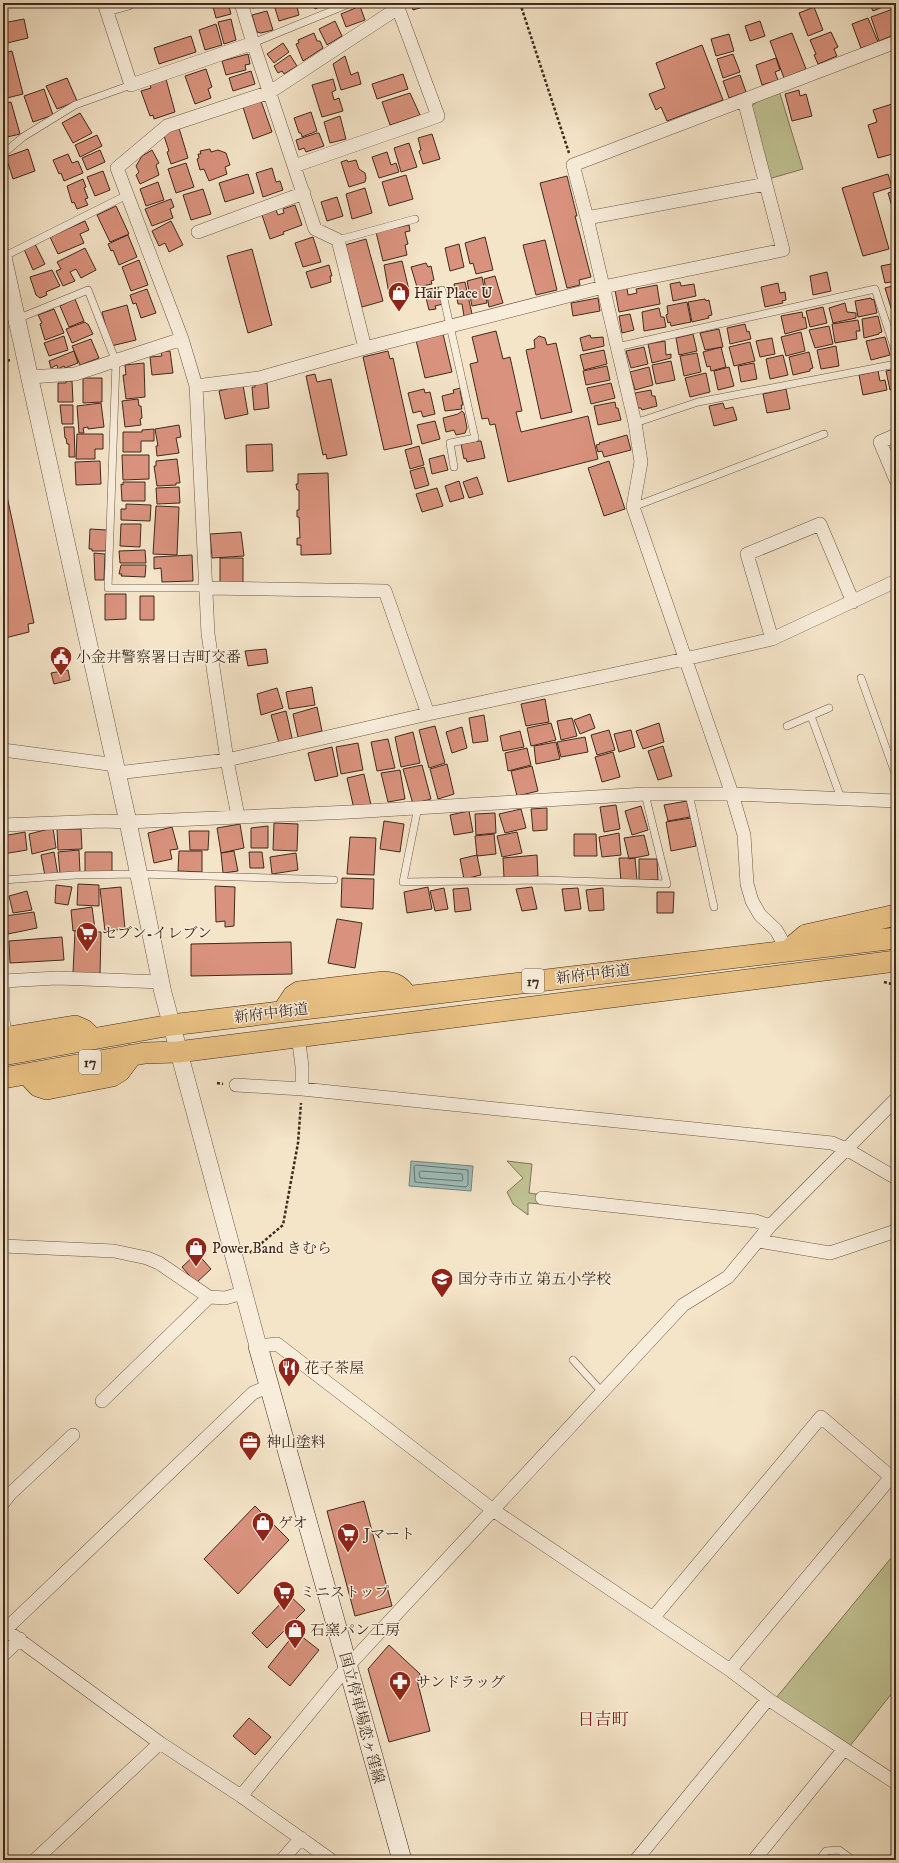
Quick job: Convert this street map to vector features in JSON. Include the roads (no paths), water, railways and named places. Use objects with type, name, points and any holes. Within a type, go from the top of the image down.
[{"type":"main road","points":[[788,951],[806,935],[896,914]]},
{"type":"main road","name":"新府中街道","points":[[4,1044],[93,1039],[171,1025],[896,938]]},
{"type":"main road","name":"新府中街道","points":[[3,1078],[145,1052],[178,1052],[550,1003],[896,961]]},
{"type":"main road","name":"新府中街道","points":[[171,1025],[181,1031],[193,1033],[422,1005],[550,1003]]},
{"type":"main road","name":"国立停車場恋ヶ窪線","points":[[258,1346],[402,1860]]},
{"type":"street","points":[[128,3],[106,6],[131,85],[253,43]]},
{"type":"street","points":[[241,3],[315,228],[338,240],[365,348]]},
{"type":"street","points":[[238,816],[227,760],[208,634],[196,386],[182,339],[117,168],[167,126],[270,92],[398,8],[438,116],[294,166]]},
{"type":"street","points":[[788,951],[776,930],[760,915],[752,901],[747,884],[744,835],[732,794],[633,507],[641,462],[635,423],[587,218],[573,165],[896,42]]},
{"type":"street","points":[[196,386],[259,378],[365,348],[603,287],[783,250],[744,100]]},
{"type":"street","points":[[587,218],[766,184]]},
{"type":"street","points":[[198,232],[304,193]]},
{"type":"street","points":[[3,257],[140,874],[171,1025],[258,1346],[277,1344],[493,1510],[730,1670],[768,1699],[896,1784]]},
{"type":"street","points":[[30,378],[75,374],[116,362],[182,339]]},
{"type":"street","points":[[896,435],[880,442],[896,480]]},
{"type":"street","points":[[772,639],[747,554],[820,524],[853,602]]},
{"type":"street","points":[[3,750],[117,769],[227,760],[428,714],[772,639],[896,581]]},
{"type":"street","points":[[205,588],[385,591],[428,714]]},
{"type":"street","points":[[3,825],[104,821],[128,822],[350,812],[645,794],[732,794],[896,801]]},
{"type":"street","points":[[4,1044],[3,981],[57,978],[161,982]]},
{"type":"street","points":[[298,1036],[302,1066],[302,1089]]},
{"type":"street","points":[[236,1085],[302,1089],[832,1144],[846,1149],[896,1178]]},
{"type":"street","points":[[241,1796],[348,1666],[683,1305],[728,1277],[770,1226],[896,1099]]},
{"type":"street","points":[[542,1198],[756,1221],[770,1226]]},
{"type":"street","points":[[758,1241],[830,1252],[896,1230]]},
{"type":"street","points":[[3,1246],[114,1251],[147,1258],[159,1263],[209,1297],[225,1298],[243,1293]]},
{"type":"street","points":[[102,1401],[209,1297]]},
{"type":"street","points":[[269,1386],[254,1393],[4,1629],[20,1639],[160,1743],[241,1796],[331,1860]]},
{"type":"street","points":[[653,1618],[821,1417],[891,1477],[730,1670]]},
{"type":"street","points":[[3,1503],[10,1494],[73,1435]]},
{"type":"street","points":[[3,1655],[20,1639]]},
{"type":"street","points":[[636,1860],[768,1699]]},
{"type":"street","points":[[35,1860],[160,1743]]},
{"type":"street","points":[[755,1860],[844,1749]]},
{"type":"street","points":[[282,1860],[301,1838]]},
{"type":"lane","points":[[253,43],[351,3]]},
{"type":"lane","points":[[3,154],[23,137],[76,105],[131,85]]},
{"type":"lane","points":[[3,257],[127,195]]},
{"type":"lane","points":[[338,240],[415,219]]},
{"type":"lane","points":[[617,347],[875,289],[896,353]]},
{"type":"lane","points":[[17,319],[88,290],[116,362],[108,588],[205,588]]},
{"type":"lane","points":[[442,290],[474,438],[450,444],[454,467]]},
{"type":"lane","points":[[635,423],[698,402],[896,364]]},
{"type":"lane","points":[[633,507],[824,434]]},
{"type":"lane","points":[[861,678],[896,776]]},
{"type":"lane","points":[[787,726],[829,708]]},
{"type":"lane","points":[[811,716],[841,798]]},
{"type":"lane","points":[[418,807],[403,882],[542,880],[667,884],[645,794]]},
{"type":"lane","points":[[689,794],[714,907]]},
{"type":"lane","points":[[3,880],[76,875],[140,874],[334,880]]},
{"type":"lane","points":[[572,1360],[602,1392]]},
{"type":"lane","points":[[819,1860],[826,1851],[839,1850],[853,1860]]},
{"type":"water","points":[[411,1161],[473,1166],[471,1191],[409,1186]]},
{"type":"place","name":"Hair Place U","points":[[399,312]]},
{"type":"place","name":"小金井警察署日吉町交番","points":[[61,676]]},
{"type":"place","name":"セブン-イレブン","points":[[87,952]]},
{"type":"place","name":"Power Band きむら","points":[[196,1268]]},
{"type":"place","name":"国分寺市立 第五小学校","points":[[442,1298]]},
{"type":"place","name":"花子茶屋","points":[[289,1388]]},
{"type":"place","name":"神山塗料","points":[[250,1462]]},
{"type":"place","name":"ゲオ","points":[[263,1542]]},
{"type":"place","name":"Jマート","points":[[348,1554]]},
{"type":"place","name":"ミニストップ","points":[[284,1612]]},
{"type":"place","name":"石窯パン工房","points":[[295,1650]]},
{"type":"place","name":"サンドラッグ","points":[[400,1702]]},
{"type":"district","name":"日吉町","points":[[603,1719]]}]
